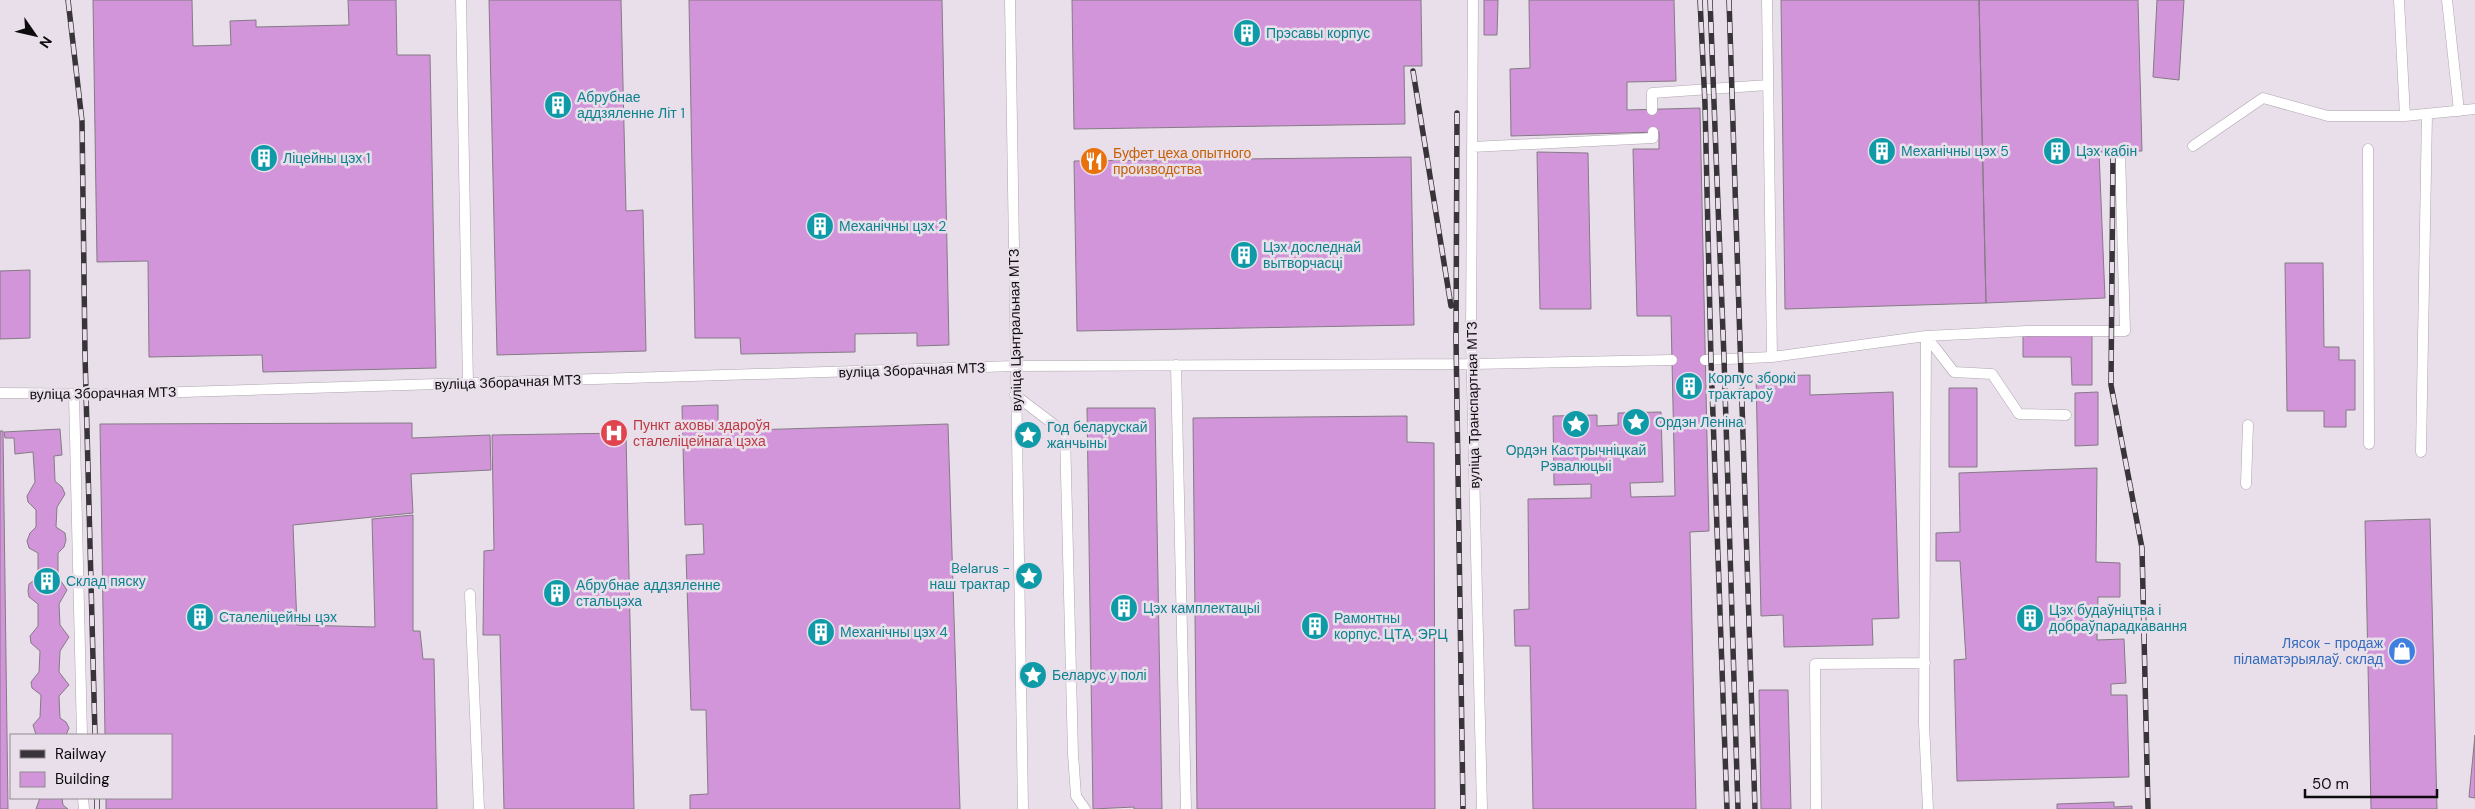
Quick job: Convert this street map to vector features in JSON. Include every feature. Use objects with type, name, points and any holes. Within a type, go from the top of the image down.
[{"type":"lane","points":[[461,0],[468,384]]},
{"type":"lane","name":"вуліца Цэнтральная МТЗ","points":[[1010,0],[1023,809]]},
{"type":"lane","name":"вуліца Транспартная МТЗ","points":[[1473,0],[1472,364],[1482,809]]},
{"type":"lane","points":[[1767,0],[1772,357]]},
{"type":"lane","points":[[2399,0],[2405,116]]},
{"type":"lane","points":[[2447,0],[2459,111]]},
{"type":"lane","points":[[1652,110],[1652,93],[1768,85]]},
{"type":"lane","points":[[2193,146],[2263,98],[2328,116],[2405,116],[2475,109]]},
{"type":"lane","points":[[2421,452],[2427,114]]},
{"type":"lane","points":[[1472,147],[1653,138],[1653,132]]},
{"type":"lane","points":[[2368,149],[2369,444]]},
{"type":"lane","points":[[1705,360],[1772,357],[1926,336],[2027,331],[2126,332],[2120,152]]},
{"type":"lane","points":[[1926,336],[1954,372],[1992,374],[2019,414],[2066,415]]},
{"type":"lane","points":[[1926,336],[1924,724],[1928,809]]},
{"type":"lane","name":"вуліца Зборачная МТЗ","points":[[0,393],[74,395],[1015,366],[1472,364],[1672,360]]},
{"type":"lane","points":[[1176,365],[1186,809]]},
{"type":"lane","points":[[74,395],[82,734]]},
{"type":"lane","points":[[1015,395],[1065,434],[1073,754],[1076,796],[1085,809]]},
{"type":"lane","points":[[2246,484],[2248,425]]},
{"type":"lane","points":[[470,594],[478,809]]},
{"type":"lane","points":[[1816,809],[1815,664],[1925,663]]},
{"type":"building","name":"Ліцейны цэх 1","points":[[93,0],[192,0],[193,46],[231,45],[230,21],[256,20],[256,27],[349,25],[348,0],[396,0],[397,55],[430,55],[436,368],[263,372],[262,355],[149,357],[148,261],[97,262]]},
{"type":"building","name":"Абрубнае аддзяленне Літ 1","points":[[489,0],[621,0],[626,211],[643,210],[646,351],[497,355]]},
{"type":"building","name":"Механічны цэх 2","points":[[689,0],[942,0],[949,345],[917,346],[917,333],[855,334],[855,352],[741,354],[740,338],[695,338]]},
{"type":"building","name":"Прэсавы корпус","points":[[1072,0],[1421,0],[1422,66],[1404,66],[1405,124],[1074,129]]},
{"type":"building","points":[[1484,0],[1498,0],[1497,35],[1484,35]]},
{"type":"building","name":"Корпус зборкі трактароў","points":[[1529,0],[1674,0],[1676,81],[1627,82],[1627,110],[1700,108],[1709,531],[1690,532],[1696,809],[1533,809],[1530,646],[1515,646],[1514,610],[1529,609],[1528,499],[1591,498],[1591,484],[1554,485],[1553,416],[1597,415],[1597,426],[1618,425],[1618,413],[1661,412],[1663,482],[1630,483],[1631,497],[1675,496],[1671,316],[1637,316],[1633,149],[1659,149],[1659,132],[1511,136],[1510,69],[1530,68]]},
{"type":"building","name":"Механічны цэх 5","points":[[1781,0],[1979,0],[1986,303],[1785,309]]},
{"type":"building","name":"Цэх кабін","points":[[1979,0],[2138,0],[2142,151],[2099,152],[2105,298],[1986,303]]},
{"type":"building","points":[[2157,0],[2184,0],[2179,80],[2153,77]]},
{"type":"building","points":[[1537,152],[1588,153],[1591,309],[1540,309]]},
{"type":"building","name":"Цэх доследнай вытворчасці","points":[[1411,157],[1414,325],[1077,331],[1074,161]]},
{"type":"building","points":[[2285,263],[2323,263],[2324,347],[2339,347],[2339,360],[2355,360],[2355,410],[2346,410],[2346,427],[2324,427],[2324,411],[2287,411]]},
{"type":"building","points":[[30,270],[30,338],[0,339],[0,271]]},
{"type":"building","points":[[2092,335],[2092,385],[2072,385],[2071,357],[2023,357],[2023,336]]},
{"type":"building","points":[[1810,375],[1810,395],[1893,392],[1899,618],[1872,619],[1873,645],[1784,647],[1783,615],[1761,616],[1756,376]]},
{"type":"building","points":[[1949,388],[1977,388],[1977,467],[1949,467]]},
{"type":"building","points":[[2098,392],[2098,445],[2075,446],[2075,393]]},
{"type":"building","name":"Механічны цэх 4","points":[[718,405],[718,431],[948,424],[960,809],[690,809],[690,795],[708,794],[706,710],[691,710],[686,555],[704,554],[703,524],[685,525],[682,406]]},
{"type":"building","name":"Цэх камплектацыі","points":[[1087,408],[1155,408],[1162,809],[1134,809],[1134,807],[1093,809]]},
{"type":"building","name":"Рамонтны корпус. ЦТА, ЭРЦ","points":[[1407,416],[1407,442],[1434,443],[1435,809],[1197,809],[1193,418]]},
{"type":"building","name":"Сталеліцейны цэх","points":[[412,423],[412,438],[490,435],[491,470],[411,474],[413,513],[293,525],[297,625],[375,627],[372,519],[413,515],[413,631],[420,631],[423,659],[434,659],[437,809],[106,809],[106,799],[172,799],[172,734],[105,734],[100,424]]},
{"type":"building","name":"Склад пяску","points":[[60,429],[62,455],[54,456],[55,481],[62,487],[65,494],[57,507],[56,527],[65,533],[66,540],[64,547],[58,553],[58,577],[67,590],[59,604],[60,625],[69,637],[60,651],[59,672],[69,685],[59,696],[60,718],[66,722],[69,728],[66,734],[36,734],[33,725],[40,717],[41,695],[32,688],[31,682],[39,672],[40,651],[31,643],[30,636],[38,626],[38,604],[29,597],[28,591],[29,584],[38,577],[38,553],[29,548],[27,541],[30,533],[36,527],[36,510],[28,502],[27,496],[35,482],[33,452],[15,454],[14,438],[5,438],[4,432]]},
{"type":"building","points":[[0,431],[3,431],[8,809],[0,809]]},
{"type":"building","name":"Абрубнае аддзяленне стальцэха","points":[[626,433],[634,809],[504,809],[500,635],[483,635],[484,551],[494,550],[492,435]]},
{"type":"building","name":"Цэх будаўніцтва і добраўпарадкавання","points":[[2097,468],[2096,562],[2120,563],[2120,597],[2098,597],[2097,640],[2124,639],[2126,683],[2111,684],[2111,695],[2127,695],[2129,777],[1957,781],[1954,660],[1966,659],[1960,561],[1936,561],[1936,533],[1960,532],[1959,473]]},
{"type":"building","points":[[2430,519],[2437,809],[2371,809],[2365,521]]},
{"type":"building","points":[[1759,690],[1788,690],[1791,809],[1761,809]]},
{"type":"building","points":[[2475,735],[2475,798],[2469,797]]},
{"type":"building","points":[[40,799],[62,799],[63,805],[68,809],[36,809]]},
{"type":"building","points":[[2114,802],[2114,807],[2132,806],[2132,809],[2057,809],[2057,804]]},
{"type":"railway","points":[[68,0],[82,121],[85,354],[95,734]]},
{"type":"railway","points":[[1700,0],[1705,104],[1711,360],[1727,809]]},
{"type":"railway","points":[[1710,0],[1724,358],[1738,809]]},
{"type":"railway","points":[[1729,0],[1755,809]]},
{"type":"railway","points":[[1413,71],[1451,306]]},
{"type":"railway","points":[[1457,113],[1456,338],[1463,809]]},
{"type":"railway","points":[[2113,152],[2111,385],[2142,548],[2148,809]]},
{"type":"railway","points":[[97,799],[97,809]]},
{"type":"place","name":"Прэсавы корпус","points":[[1247,33]]},
{"type":"place","name":"Абрубнае аддзяленне Літ 1","points":[[558,105]]},
{"type":"place","name":"Механічны цэх 5","points":[[1882,151]]},
{"type":"place","name":"Цэх кабін","points":[[2057,151]]},
{"type":"place","name":"Ліцейны цэх 1","points":[[264,158]]},
{"type":"place","name":"Буфет цеха опытного производства","points":[[1094,161]]},
{"type":"place","name":"Механічны цэх 2","points":[[820,226]]},
{"type":"place","name":"Цэх доследнай вытворчасці","points":[[1244,255]]},
{"type":"place","name":"Корпус зборкі трактароў","points":[[1689,386]]},
{"type":"place","name":"Ордэн Леніна","points":[[1636,422]]},
{"type":"place","name":"Ордэн Кастрычніцкай Рэвалюцыі","points":[[1576,424]]},
{"type":"place","name":"Пункт аховы здароўя сталеліцейнага цэха","points":[[614,433]]},
{"type":"place","name":"Год беларускай жанчыны","points":[[1028,435]]},
{"type":"place","name":"Belarus - наш трактар","points":[[1029,576]]},
{"type":"place","name":"Склад пяску","points":[[47,581]]},
{"type":"place","name":"Абрубнае аддзяленне стальцэха","points":[[557,593]]},
{"type":"place","name":"Цэх камплектацыі","points":[[1124,608]]},
{"type":"place","name":"Сталеліцейны цэх","points":[[200,617]]},
{"type":"place","name":"Цэх будаўніцтва і добраўпарадкавання","points":[[2030,618]]},
{"type":"place","name":"Рамонтны корпус. ЦТА, ЭРЦ","points":[[1315,626]]},
{"type":"place","name":"Механічны цэх 4","points":[[821,632]]},
{"type":"place","name":"Лясок - продаж піламатэрыялаў. склад","points":[[2402,651]]},
{"type":"place","name":"Беларус у полі","points":[[1033,675]]}]
